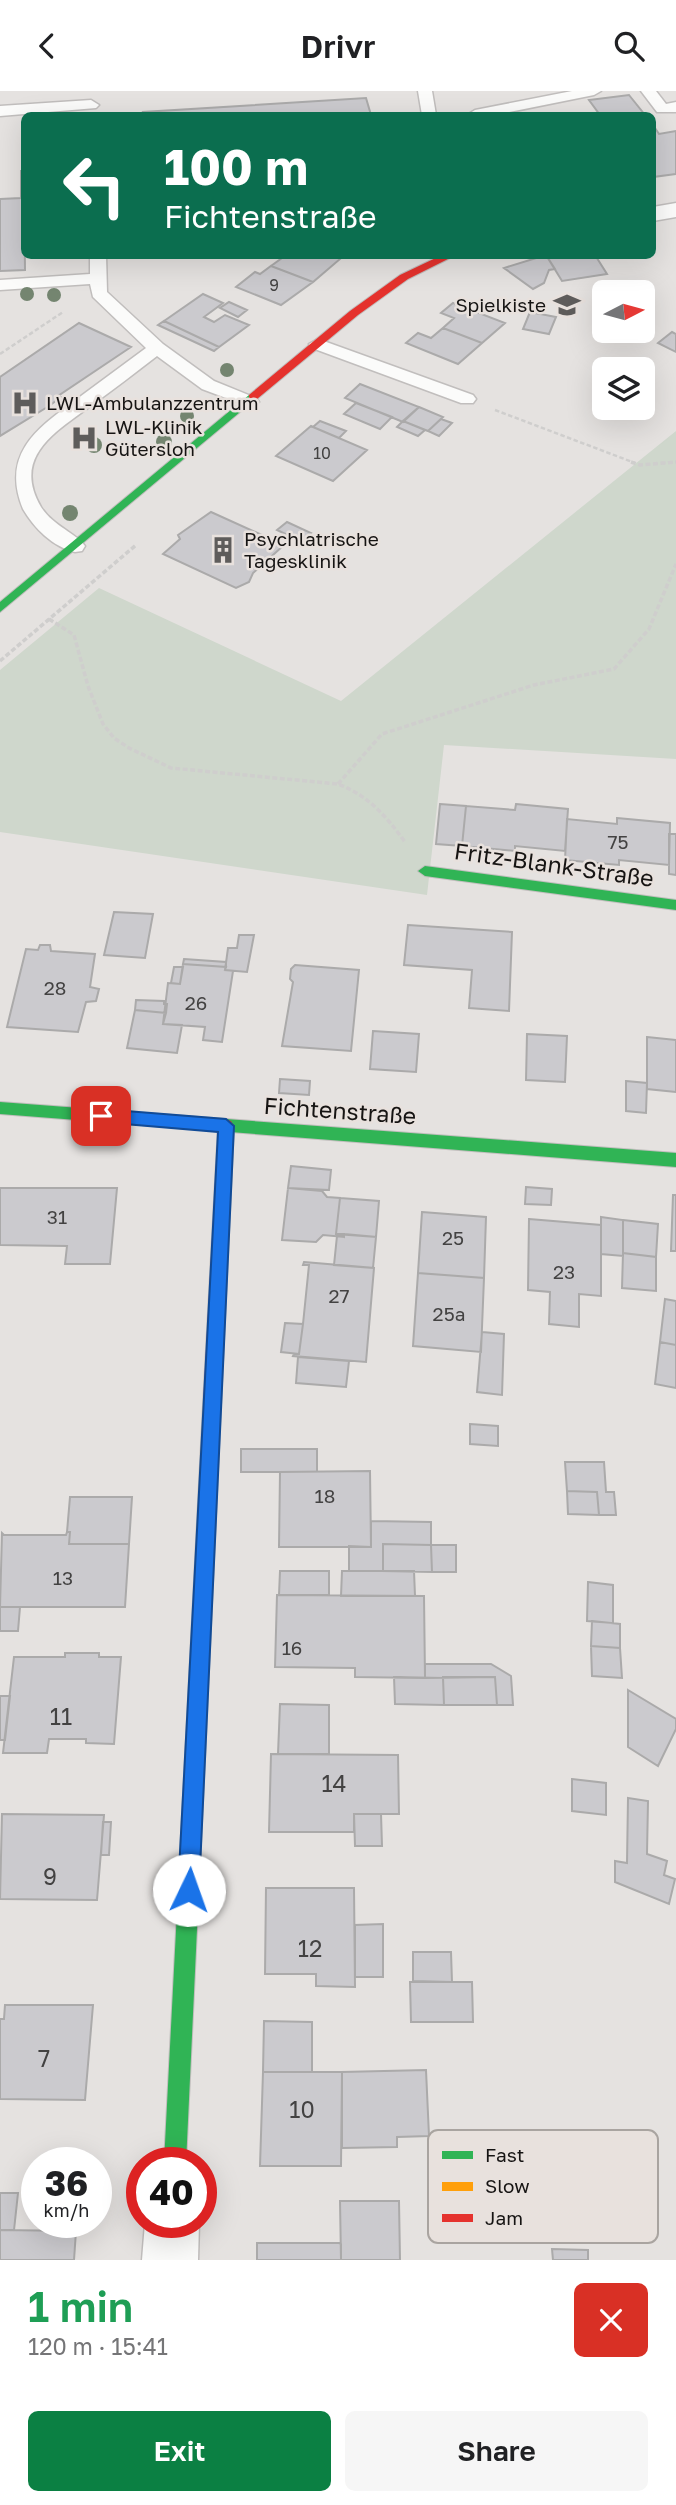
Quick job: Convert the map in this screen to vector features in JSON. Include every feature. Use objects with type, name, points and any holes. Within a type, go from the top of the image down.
[{"type":"street","points":[[656,213],[676,210]]},
{"type":"street","points":[[0,608],[354,313],[404,277],[442,259]]},
{"type":"street","name":"Fritz-Blank-Straße","points":[[425,871],[676,905]]},
{"type":"street","name":"Fichtenstraße","points":[[0,1108],[676,1160]]},
{"type":"street","points":[[176,2147],[226,1126]]},
{"type":"street","points":[[170,2260],[171,2238]]},
{"type":"lane","points":[[425,91],[428,112]]},
{"type":"lane","points":[[496,112],[574,101],[594,91]]},
{"type":"lane","points":[[648,91],[662,109],[676,107]]},
{"type":"lane","points":[[0,111],[91,104]]},
{"type":"lane","points":[[98,259],[99,285],[158,348],[208,385],[250,402]]},
{"type":"lane","points":[[0,285],[99,285]]},
{"type":"lane","points":[[318,344],[467,399]]},
{"type":"lane","points":[[75,547],[44,527],[24,495],[23,478],[28,456],[40,435],[158,348]]},
{"type":"path","points":[[0,354],[83,299],[99,285]]},
{"type":"path","points":[[467,399],[640,465],[676,462]]},
{"type":"path","points":[[338,784],[382,734],[534,685],[614,669],[649,629],[676,564]]},
{"type":"path","points":[[49,619],[74,635],[93,698],[110,734],[158,764],[171,768],[338,784],[358,791],[380,808],[425,871]]},
{"type":"shaded area","points":[[676,431],[676,759],[444,745],[427,895],[0,832],[0,670],[99,588],[341,701]]},
{"type":"building","points":[[629,95],[643,112],[598,112],[589,100]]},
{"type":"building","points":[[366,98],[370,112],[143,112]]},
{"type":"building","points":[[656,130],[659,134],[676,131],[676,174],[656,177]]},
{"type":"building","points":[[21,198],[21,259],[25,259],[25,270],[0,271],[0,199]]},
{"type":"building","points":[[281,259],[340,259],[313,282],[271,266]]},
{"type":"building","points":[[533,259],[549,259],[555,269],[549,270],[544,283],[533,289],[504,268]]},
{"type":"building","points":[[548,259],[598,259],[607,274],[562,281]]},
{"type":"building","points":[[271,266],[313,282],[281,305],[236,287],[255,272],[260,274]]},
{"type":"building","points":[[203,294],[223,303],[204,317],[214,322],[225,315],[249,325],[219,347],[164,321]]},
{"type":"building","points":[[229,302],[247,310],[238,317],[220,308]]},
{"type":"building","points":[[453,303],[505,323],[482,343],[443,328],[454,318],[441,313]]},
{"type":"building","points":[[530,312],[556,317],[549,334],[523,329]]},
{"type":"building","points":[[164,321],[219,347],[214,351],[158,325]]},
{"type":"building","points":[[79,323],[131,347],[58,396],[61,397],[49,406],[0,436],[0,377]]},
{"type":"building","points":[[443,328],[482,343],[458,364],[406,343],[418,333],[431,338]]},
{"type":"building","points":[[672,332],[676,334],[676,352],[658,343]]},
{"type":"building","points":[[360,384],[419,407],[403,422],[345,398]]},
{"type":"building","points":[[356,403],[392,417],[380,429],[344,414]]},
{"type":"building","points":[[419,407],[443,417],[428,431],[403,421]]},
{"type":"building","points":[[441,419],[452,423],[439,436],[428,431]]},
{"type":"building","points":[[320,421],[346,431],[339,438],[313,427]]},
{"type":"building","points":[[403,421],[425,430],[418,436],[397,427]]},
{"type":"building","points":[[311,426],[367,450],[333,481],[276,456]]},
{"type":"building","name":"Psychlatrische Tagesklinik","points":[[211,512],[284,545],[253,573],[249,582],[236,588],[163,554],[180,539],[178,535]]},
{"type":"building","points":[[287,522],[311,533],[302,542],[277,530]]},
{"type":"building","points":[[440,804],[466,806],[462,846],[436,844]]},
{"type":"building","points":[[516,804],[568,809],[565,851],[515,846],[515,851],[462,846],[466,806],[515,810]]},
{"type":"building","points":[[617,818],[670,823],[669,865],[619,860],[619,865],[565,860],[567,819],[617,824]]},
{"type":"building","points":[[669,834],[676,834],[676,875],[669,874]]},
{"type":"building","points":[[114,912],[153,914],[145,958],[104,955]]},
{"type":"building","points":[[408,925],[512,932],[509,1011],[469,1008],[472,970],[404,965]]},
{"type":"building","points":[[239,935],[254,935],[247,972],[225,970],[228,948],[237,948]]},
{"type":"building","points":[[40,945],[50,945],[51,951],[95,954],[90,987],[99,989],[96,1001],[86,1002],[78,1032],[7,1027],[26,949],[38,950]]},
{"type":"building","points":[[184,959],[226,962],[226,967],[183,964]]},
{"type":"building","points":[[183,964],[226,967],[225,970],[233,971],[222,1042],[203,1040],[205,1027],[163,1024],[168,983],[180,984]]},
{"type":"building","points":[[295,965],[359,970],[351,1051],[282,1046],[293,982],[290,979],[291,969]]},
{"type":"building","points":[[174,967],[183,967],[180,984],[171,983]]},
{"type":"building","points":[[136,1000],[164,1001],[164,1004],[167,1004],[166,1013],[135,1010]]},
{"type":"building","points":[[135,1010],[166,1013],[163,1024],[182,1025],[177,1053],[127,1048]]},
{"type":"building","points":[[373,1031],[419,1034],[416,1072],[370,1069]]},
{"type":"building","points":[[527,1034],[567,1036],[565,1082],[526,1080]]},
{"type":"building","points":[[647,1037],[676,1040],[676,1092],[647,1089]]},
{"type":"building","points":[[280,1079],[310,1081],[309,1095],[279,1093]]},
{"type":"building","points":[[626,1081],[647,1083],[646,1113],[626,1111]]},
{"type":"building","points":[[291,1166],[331,1170],[329,1190],[288,1188]]},
{"type":"building","points":[[526,1187],[552,1189],[551,1205],[525,1204]]},
{"type":"building","points":[[0,1188],[117,1188],[110,1264],[65,1264],[67,1246],[0,1245]]},
{"type":"building","points":[[288,1188],[322,1191],[327,1197],[340,1198],[336,1234],[344,1234],[344,1237],[323,1235],[316,1242],[282,1240]]},
{"type":"building","points":[[673,1195],[676,1195],[676,1251],[671,1251]]},
{"type":"building","points":[[340,1198],[379,1201],[376,1237],[336,1234]]},
{"type":"building","points":[[422,1212],[486,1217],[484,1278],[418,1273]]},
{"type":"building","points":[[601,1217],[623,1220],[623,1256],[601,1254]]},
{"type":"building","points":[[529,1219],[601,1225],[601,1296],[579,1294],[579,1327],[549,1324],[550,1292],[528,1290]]},
{"type":"building","points":[[623,1220],[658,1224],[656,1257],[623,1253]]},
{"type":"building","points":[[344,1234],[376,1237],[373,1268],[334,1265],[337,1236],[344,1237]]},
{"type":"building","points":[[623,1253],[656,1257],[656,1291],[622,1288]]},
{"type":"building","points":[[304,1262],[374,1268],[366,1362],[293,1356],[299,1354],[303,1324],[309,1265],[303,1265]]},
{"type":"building","points":[[418,1273],[484,1278],[481,1352],[413,1346]]},
{"type":"building","points":[[665,1299],[676,1301],[676,1345],[660,1342]]},
{"type":"building","points":[[285,1323],[303,1324],[299,1354],[281,1352]]},
{"type":"building","points":[[482,1332],[504,1334],[502,1395],[477,1392]]},
{"type":"building","points":[[660,1342],[676,1345],[676,1388],[655,1384]]},
{"type":"building","points":[[298,1357],[349,1361],[346,1387],[296,1383]]},
{"type":"building","points":[[470,1424],[498,1426],[498,1446],[470,1444]]},
{"type":"building","points":[[241,1449],[317,1449],[317,1472],[241,1472]]},
{"type":"building","points":[[565,1462],[604,1462],[606,1492],[614,1492],[616,1515],[599,1515],[597,1492],[567,1491]]},
{"type":"building","points":[[370,1471],[371,1547],[279,1547],[280,1472]]},
{"type":"building","points":[[567,1491],[597,1492],[599,1515],[568,1514]]},
{"type":"building","points":[[70,1497],[132,1497],[129,1544],[69,1544],[70,1532],[67,1532]]},
{"type":"building","points":[[371,1521],[431,1522],[431,1545],[383,1544],[383,1571],[349,1571],[349,1546],[371,1547]]},
{"type":"building","points":[[70,1532],[69,1544],[129,1544],[125,1607],[0,1607],[2,1533],[66,1535]]},
{"type":"building","points":[[383,1544],[431,1545],[432,1572],[383,1571]]},
{"type":"building","points":[[431,1545],[456,1545],[456,1572],[432,1572]]},
{"type":"building","points":[[280,1571],[329,1571],[329,1595],[279,1595]]},
{"type":"building","points":[[342,1571],[414,1571],[415,1596],[341,1596]]},
{"type":"building","points":[[588,1582],[613,1585],[613,1623],[587,1621]]},
{"type":"building","points":[[277,1595],[424,1596],[425,1678],[355,1677],[355,1668],[275,1667]]},
{"type":"building","points":[[0,1607],[20,1607],[18,1631],[0,1631]]},
{"type":"building","points":[[592,1621],[620,1624],[620,1648],[591,1646]]},
{"type":"building","points":[[591,1646],[620,1648],[622,1678],[592,1676]]},
{"type":"building","points":[[65,1653],[99,1653],[99,1657],[121,1657],[114,1744],[86,1743],[86,1739],[49,1739],[47,1753],[3,1753],[14,1657],[65,1657]]},
{"type":"building","points":[[425,1664],[491,1664],[511,1676],[513,1705],[497,1705],[495,1677],[425,1678]]},
{"type":"building","points":[[394,1677],[443,1678],[444,1705],[395,1704]]},
{"type":"building","points":[[443,1677],[495,1677],[497,1705],[444,1705]]},
{"type":"building","points":[[628,1690],[676,1719],[676,1729],[658,1766],[628,1747]]},
{"type":"building","points":[[0,1696],[10,1696],[5,1740],[0,1740]]},
{"type":"building","points":[[280,1704],[329,1705],[329,1754],[278,1754]]},
{"type":"building","points":[[271,1754],[398,1755],[399,1814],[354,1814],[354,1832],[269,1832]]},
{"type":"building","points":[[572,1779],[606,1783],[606,1815],[572,1811]]},
{"type":"building","points":[[628,1798],[648,1801],[647,1854],[667,1861],[664,1875],[675,1879],[669,1904],[615,1882],[615,1861],[627,1863]]},
{"type":"building","points":[[2,1814],[104,1815],[97,1900],[0,1899]]},
{"type":"building","points":[[354,1814],[381,1814],[382,1846],[355,1846]]},
{"type":"building","points":[[103,1822],[111,1822],[109,1855],[101,1855]]},
{"type":"building","points":[[266,1888],[354,1888],[355,1987],[316,1986],[316,1974],[265,1974]]},
{"type":"building","points":[[383,1924],[383,1977],[355,1977],[355,1925]]},
{"type":"building","points":[[413,1952],[451,1952],[452,1982],[413,1981]]},
{"type":"building","points":[[410,1982],[472,1982],[473,2022],[411,2022]]},
{"type":"building","points":[[5,2005],[93,2005],[85,2100],[0,2099],[0,2019],[4,2019]]},
{"type":"building","points":[[264,2021],[312,2022],[312,2072],[263,2072]]},
{"type":"building","points":[[426,2070],[428,2136],[397,2137],[397,2147],[342,2148],[342,2072]]},
{"type":"building","points":[[263,2072],[342,2072],[341,2166],[260,2166]]},
{"type":"building","points":[[0,2193],[18,2193],[14,2230],[0,2230]]},
{"type":"building","points":[[340,2201],[399,2201],[400,2260],[341,2260]]},
{"type":"building","points":[[0,2230],[21,2230],[21,2238],[76,2238],[74,2260],[0,2260]]},
{"type":"building","points":[[257,2243],[339,2243],[341,2260],[257,2260]]},
{"type":"building","points":[[552,2249],[588,2250],[588,2260],[553,2260]]},
{"type":"traffic: fast","points":[[0,608],[253,397]]},
{"type":"traffic: fast","points":[[425,871],[676,905]]},
{"type":"traffic: fast","points":[[0,1108],[676,1160]]},
{"type":"traffic: fast","points":[[176,2147],[196,1737]]},
{"type":"traffic: slow","points":[[196,1737],[212,1405]]},
{"type":"traffic: jam","points":[[253,397],[354,313],[404,277],[442,259]]},
{"type":"traffic: jam","points":[[212,1405],[226,1126]]},
{"type":"place","name":"Spielkiste","points":[[567,305]]},
{"type":"place","name":"LWL-Ambulanzzentrum","points":[[25,403]]},
{"type":"place","name":"LWL-Klinik Gütersloh","points":[[84,438]]},
{"type":"place","name":"Psychlatrische Tagesklinik","points":[[223,550]]},
{"type":"route","points":[[101,1116],[226,1126],[189,1890]]}]
